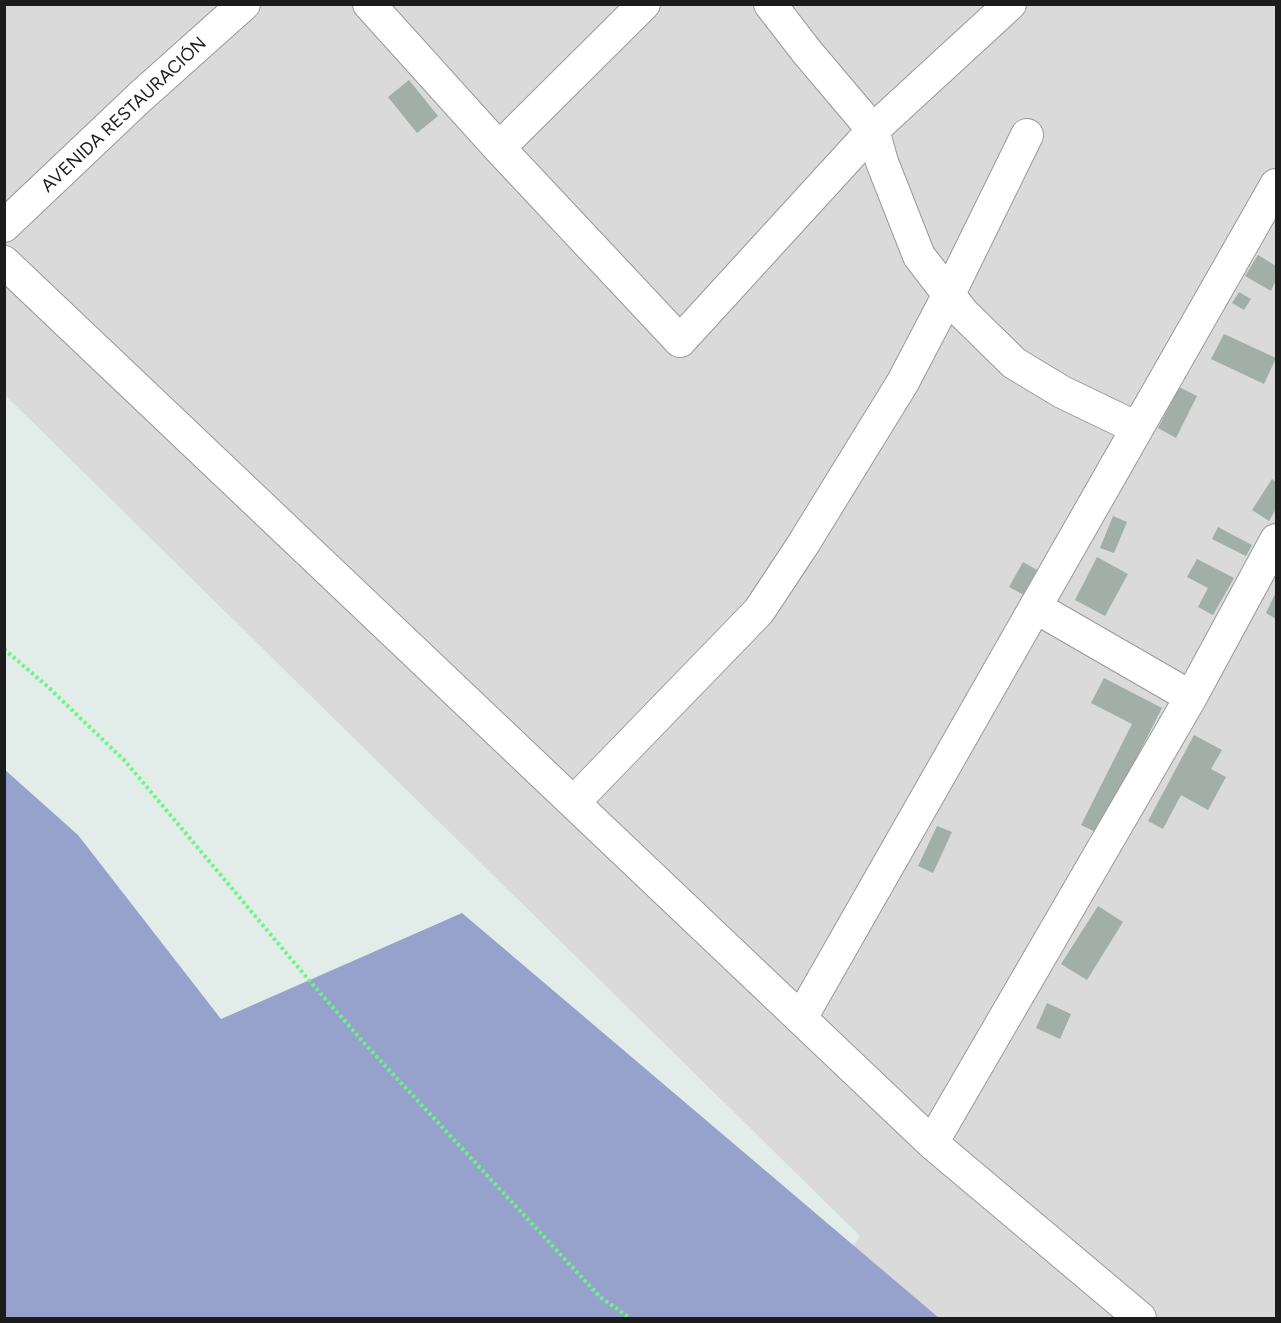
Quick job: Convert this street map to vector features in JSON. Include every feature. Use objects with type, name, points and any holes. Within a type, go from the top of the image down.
[{"type":"street","name":"AVENIDA RESTAURACIÓN","points":[[4,226],[140,97],[244,4]]},
{"type":"street","points":[[369,4],[499,148],[680,341],[873,130],[1010,4]]},
{"type":"street","points":[[499,148],[644,4]]},
{"type":"street","points":[[770,4],[873,130],[882,162],[919,256],[963,313],[1014,363],[1062,392],[1137,428]]},
{"type":"street","points":[[574,802],[759,611],[802,546],[903,382],[1027,135]]},
{"type":"street","points":[[801,1018],[1137,428],[1267,222],[1276,185]]},
{"type":"street","points":[[4,262],[932,1143],[1140,1318]]},
{"type":"street","points":[[932,1143],[1191,697],[1276,540]]},
{"type":"street","points":[[1035,607],[1191,697]]},
{"type":"path","points":[[4,649],[48,687],[125,761],[365,1044],[600,1297],[630,1318]]},
{"type":"shaded area","points":[[4,5],[1276,5],[1276,1318],[805,1318],[860,1236],[5,395]]},
{"type":"shaded area","points":[[4,769],[78,835],[221,1019],[462,913],[939,1318],[5,1318]]},
{"type":"building","points":[[409,80],[438,116],[417,133],[388,97]]},
{"type":"building","points":[[1258,255],[1276,266],[1276,280],[1271,291],[1245,276]]},
{"type":"building","points":[[1239,292],[1251,299],[1244,310],[1232,303]]},
{"type":"building","points":[[1224,334],[1276,358],[1264,384],[1211,359]]},
{"type":"building","points":[[1179,387],[1197,396],[1176,438],[1158,428]]},
{"type":"building","points":[[1272,479],[1276,482],[1276,509],[1269,521],[1252,510]]},
{"type":"building","points":[[1113,516],[1127,522],[1114,553],[1100,548]]},
{"type":"building","points":[[1218,527],[1252,545],[1246,556],[1212,539]]},
{"type":"building","points":[[1097,557],[1128,574],[1105,616],[1075,600]]},
{"type":"building","points":[[1197,559],[1234,578],[1213,615],[1198,607],[1208,588],[1187,577]]},
{"type":"building","points":[[1023,562],[1037,570],[1024,595],[1009,587]]},
{"type":"building","points":[[1276,592],[1276,619],[1266,613]]},
{"type":"building","points":[[1104,678],[1162,708],[1098,833],[1081,825],[1132,724],[1091,703]]},
{"type":"building","points":[[1194,735],[1222,750],[1211,769],[1226,777],[1208,810],[1181,795],[1163,829],[1148,821]]},
{"type":"building","points":[[937,826],[952,832],[933,873],[918,866]]},
{"type":"building","points":[[1098,906],[1123,922],[1087,980],[1061,964]]},
{"type":"building","points":[[1047,1003],[1071,1014],[1060,1039],[1036,1028]]}]
